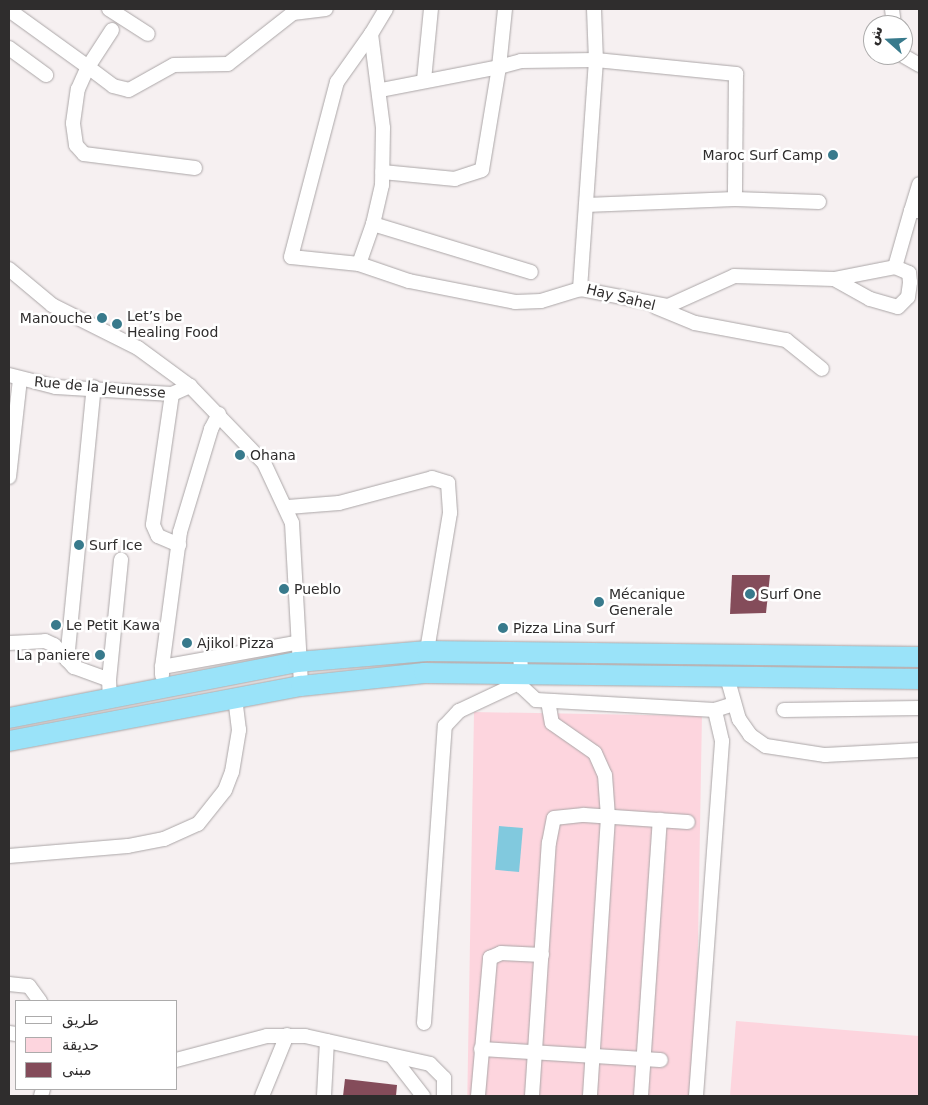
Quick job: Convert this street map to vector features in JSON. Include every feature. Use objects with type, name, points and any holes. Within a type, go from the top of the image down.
[{"type":"highway","points":[[9,718],[110,689],[161,689],[297,653],[427,651],[919,657]]},
{"type":"highway","points":[[9,741],[301,686],[424,673],[521,678],[726,677],[919,679]]},
{"type":"street","points":[[109,9],[148,34]]},
{"type":"street","points":[[9,10],[113,86],[129,90],[174,65],[228,64],[293,13],[326,9]]},
{"type":"street","points":[[386,9],[337,82],[291,257],[358,264],[409,281],[515,302],[541,301],[580,289]]},
{"type":"street","points":[[424,80],[431,9]]},
{"type":"street","points":[[382,172],[455,179],[482,170],[499,67],[505,9]]},
{"type":"street","name":"Hay Sahel","points":[[594,9],[596,60],[580,289],[654,307],[675,304],[734,276],[834,279],[895,267]]},
{"type":"street","points":[[112,30],[88,68],[78,89],[73,123],[78,149],[92,158],[115,156],[195,168]]},
{"type":"street","points":[[358,264],[373,224],[382,172],[381,90],[371,34]]},
{"type":"street","points":[[9,48],[46,75]]},
{"type":"street","points":[[381,90],[521,61],[596,60],[736,74],[735,199]]},
{"type":"street","points":[[834,279],[870,299],[898,307],[908,297],[909,273],[895,267],[915,211],[919,184]]},
{"type":"street","points":[[586,206],[735,199],[820,202]]},
{"type":"street","points":[[373,224],[531,272]]},
{"type":"street","points":[[9,269],[52,305],[138,348],[190,386],[219,414],[264,463],[288,507],[295,554],[297,653],[301,686]]},
{"type":"street","points":[[654,307],[696,323],[786,340],[822,369]]},
{"type":"street","points":[[9,477],[14,377]]},
{"type":"street","name":"Rue de la Jeunesse","points":[[14,377],[56,386],[94,386],[172,394],[190,386]]},
{"type":"street","points":[[68,660],[94,386]]},
{"type":"street","points":[[172,394],[153,525],[158,536],[179,545]]},
{"type":"street","points":[[161,689],[162,667],[179,545],[190,496],[219,414]]},
{"type":"street","points":[[288,507],[339,503],[432,478],[448,483],[450,513],[427,651]]},
{"type":"street","points":[[9,643],[45,641],[84,673],[110,689],[121,560]]},
{"type":"street","points":[[520,652],[521,678],[529,697],[548,701],[715,710],[733,704]]},
{"type":"street","points":[[162,667],[297,653]]},
{"type":"street","points":[[726,677],[733,704],[750,735],[783,751],[825,755],[919,750]]},
{"type":"street","points":[[424,1023],[445,726],[458,711],[521,678]]},
{"type":"street","points":[[9,856],[128,846],[164,839],[198,824],[224,790],[232,772],[239,730],[234,698]]},
{"type":"street","points":[[548,701],[549,718],[559,732],[585,746],[601,762],[608,817],[590,1096]]},
{"type":"street","points":[[784,710],[919,708]]},
{"type":"street","points":[[696,1096],[722,741],[715,710]]},
{"type":"street","points":[[532,1096],[552,823],[562,815],[688,822]]},
{"type":"street","points":[[641,1096],[660,820]]},
{"type":"street","points":[[478,1096],[490,958],[501,953],[542,955]]},
{"type":"street","points":[[9,984],[29,986],[39,1000]]},
{"type":"street","points":[[262,1096],[286,1035]]},
{"type":"street","points":[[178,1060],[286,1035],[327,1041],[434,1066],[444,1078],[444,1096]]},
{"type":"street","points":[[324,1096],[327,1041]]},
{"type":"street","points":[[481,1049],[660,1060]]},
{"type":"street","points":[[391,1055],[423,1096]]},
{"type":"green space","points":[[474,712],[702,716],[695,1096],[467,1096]]},
{"type":"green space","points":[[736,1021],[919,1036],[919,1096],[730,1096]]},
{"type":"water","points":[[499,826],[523,828],[519,872],[495,870]]},
{"type":"building","name":"Surf One","points":[[732,575],[770,575],[766,613],[730,614]]},
{"type":"building","points":[[345,1079],[397,1085],[396,1096],[343,1096]]},
{"type":"place","name":"Maroc Surf Camp","points":[[833,155]]},
{"type":"place","name":"Manouche","points":[[102,318]]},
{"type":"place","name":"Let’s be Healing Food","points":[[117,324]]},
{"type":"place","name":"Ohana","points":[[240,455]]},
{"type":"place","name":"Surf Ice","points":[[79,545]]},
{"type":"place","name":"Pueblo","points":[[284,589]]},
{"type":"place","name":"Surf One","points":[[750,594]]},
{"type":"place","name":"Mécanique Generale","points":[[599,602]]},
{"type":"place","name":"Le Petit Kawa","points":[[56,625]]},
{"type":"place","name":"Pizza Lina Surf","points":[[503,628]]},
{"type":"place","name":"Ajikol Pizza","points":[[187,643]]},
{"type":"place","name":"La paniere","points":[[100,655]]}]
